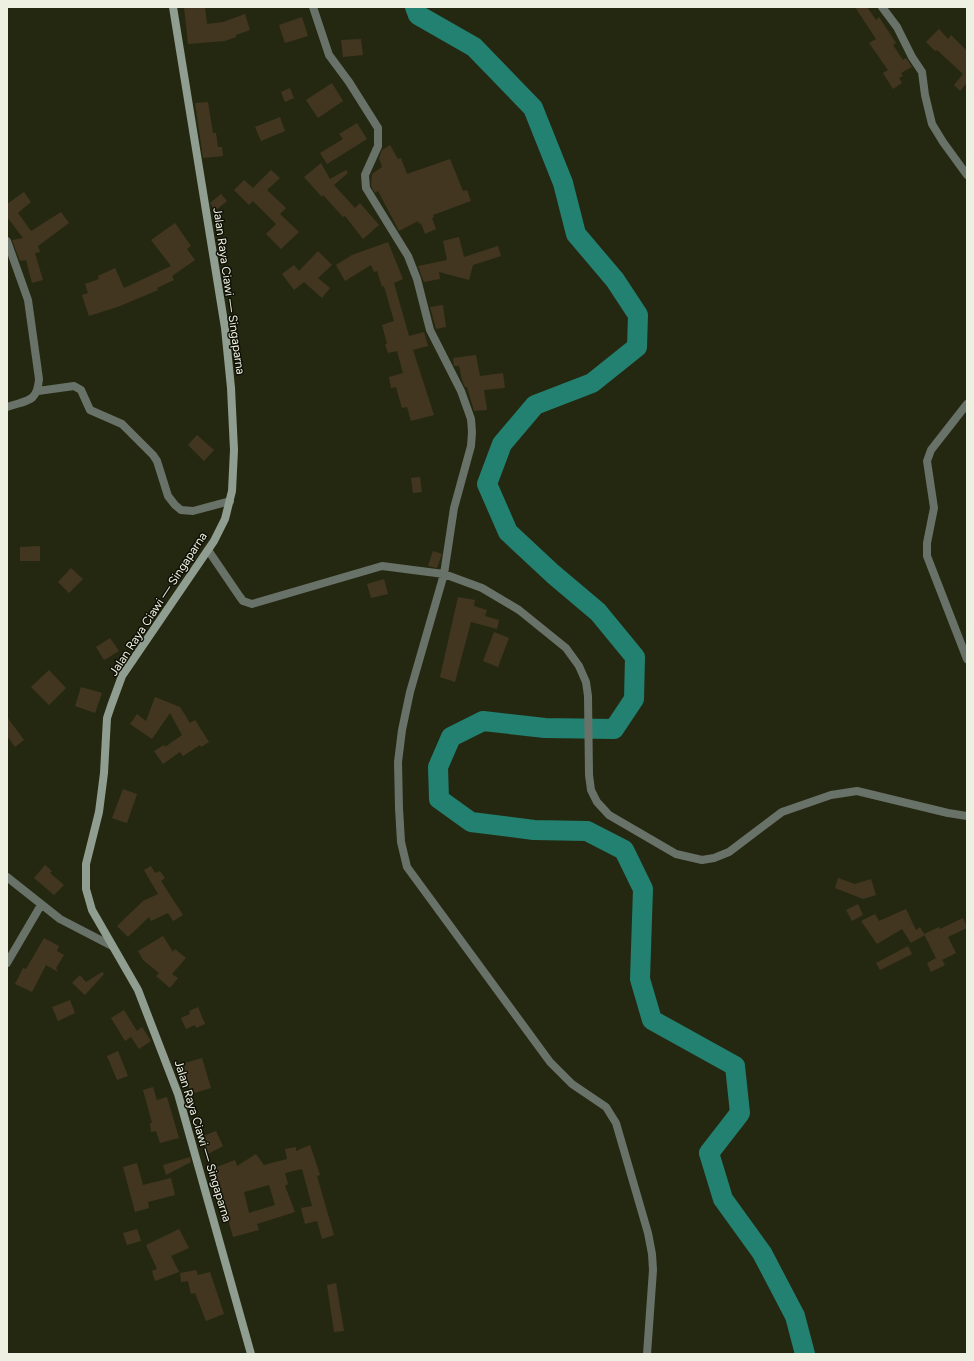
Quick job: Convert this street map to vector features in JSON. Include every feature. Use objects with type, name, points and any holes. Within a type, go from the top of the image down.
[{"type":"main road","name":"Jalan Raya Ciawi — Singaparna","points":[[173,7],[225,328],[234,450],[232,491],[225,519],[208,550],[122,676],[107,718],[104,773],[99,812],[88,854],[85,878],[88,898],[92,910],[138,990],[178,1094],[251,1354]]},
{"type":"street","points":[[313,7],[329,55],[349,82],[378,128],[378,146],[365,175],[366,188],[408,256],[417,279],[430,330],[461,391],[471,419],[471,446],[454,508],[444,574],[410,692],[402,730],[398,762],[401,842],[407,867],[550,1062],[572,1084],[606,1107],[612,1115],[648,1233],[652,1254],[653,1270],[647,1354]]},
{"type":"street","points":[[882,7],[897,27],[912,57],[922,72],[928,115],[936,133],[967,175]]},
{"type":"street","points":[[7,241],[28,300],[39,379],[38,391],[32,399],[7,407]]},
{"type":"street","points":[[38,391],[74,386],[81,390],[90,410],[122,424],[152,455],[157,461],[168,496],[175,505],[182,510],[193,511],[230,501]]},
{"type":"street","points":[[967,404],[931,450],[926,461],[934,508],[927,543],[927,556],[967,659]]},
{"type":"street","points":[[208,550],[243,601],[252,604],[382,566],[444,574],[482,588],[519,610],[566,648],[579,666],[586,682],[589,781],[591,790],[602,809],[676,854],[702,860],[714,858],[729,852],[782,812],[843,793],[857,791],[948,813],[967,816]]},
{"type":"street","points":[[7,877],[60,919],[112,946]]},
{"type":"street","points":[[7,963],[41,905]]},
{"type":"building","points":[[184,7],[205,7],[207,24],[223,22],[245,14],[250,30],[225,41],[188,44]]},
{"type":"building","points":[[855,7],[867,7],[876,20],[879,17],[896,43],[893,45],[903,60],[906,58],[912,67],[901,73],[903,76],[899,78],[902,83],[893,89],[883,73],[888,70],[869,43],[876,39]]},
{"type":"building","points":[[302,17],[308,36],[285,43],[279,25]]},
{"type":"building","points":[[939,29],[948,39],[951,35],[967,51],[967,83],[960,91],[954,85],[963,74],[926,42]]},
{"type":"building","points":[[361,39],[363,55],[343,57],[341,40]]},
{"type":"building","points":[[332,83],[343,101],[318,118],[306,100]]},
{"type":"building","points":[[290,88],[294,98],[285,102],[281,92]]},
{"type":"building","points":[[208,102],[213,133],[216,133],[218,147],[222,147],[223,156],[203,158],[195,103]]},
{"type":"building","points":[[280,117],[285,131],[261,141],[255,127]]},
{"type":"building","points":[[357,123],[367,139],[327,164],[320,153],[343,139],[339,134]]},
{"type":"building","points":[[390,145],[398,159],[401,158],[407,174],[450,159],[463,191],[467,190],[471,201],[433,215],[434,217],[432,218],[436,229],[425,234],[421,223],[419,224],[418,221],[399,231],[378,191],[375,193],[371,186],[372,174],[382,167],[379,158],[382,150]]},
{"type":"building","points":[[321,163],[330,179],[346,170],[348,173],[334,185],[355,208],[360,203],[379,225],[363,239],[345,216],[343,217],[304,177]]},
{"type":"building","points":[[271,170],[280,178],[267,190],[286,208],[280,214],[299,232],[281,249],[266,234],[276,224],[253,201],[249,205],[234,190],[244,180],[253,188]]},
{"type":"building","points":[[24,192],[31,202],[18,213],[31,231],[61,212],[69,223],[38,246],[40,252],[35,253],[43,280],[32,283],[26,260],[20,261],[12,240],[23,238],[7,217],[7,204]]},
{"type":"building","points":[[221,194],[227,201],[215,211],[210,203]]},
{"type":"building","points":[[175,223],[191,246],[187,249],[195,260],[172,276],[174,280],[157,288],[158,290],[120,306],[89,316],[82,295],[88,293],[85,284],[99,279],[98,276],[115,268],[124,288],[171,266],[151,240]]},
{"type":"building","points":[[459,237],[464,257],[498,246],[501,256],[473,265],[469,280],[439,272],[440,279],[424,282],[418,266],[447,260],[443,241]]},
{"type":"building","points":[[388,242],[403,279],[394,283],[409,336],[424,332],[428,346],[413,350],[434,415],[411,421],[407,407],[402,408],[396,387],[391,388],[389,377],[403,373],[397,351],[388,353],[385,344],[387,344],[382,325],[394,321],[384,286],[382,287],[377,271],[374,272],[371,265],[345,281],[336,265],[352,255]]},
{"type":"building","points":[[318,251],[332,265],[318,278],[330,288],[322,298],[304,282],[294,290],[282,274],[294,265],[299,271]]},
{"type":"building","points":[[443,305],[446,327],[436,329],[430,307]]},
{"type":"building","points":[[476,355],[480,376],[503,373],[505,388],[484,390],[487,410],[474,411],[467,387],[465,387],[462,380],[459,366],[454,366],[453,358]]},
{"type":"building","points":[[197,435],[214,450],[204,461],[188,445]]},
{"type":"building","points":[[420,477],[422,492],[413,493],[411,478]]},
{"type":"building","points":[[40,546],[40,561],[20,561],[20,547]]},
{"type":"building","points":[[433,551],[442,554],[437,568],[428,566]]},
{"type":"building","points":[[71,568],[83,579],[69,593],[58,582]]},
{"type":"building","points":[[384,579],[388,594],[371,598],[367,584]]},
{"type":"building","points":[[458,597],[475,600],[474,606],[487,610],[485,616],[499,620],[497,629],[471,622],[455,682],[440,677]]},
{"type":"building","points":[[494,632],[509,638],[498,667],[483,661]]},
{"type":"building","points":[[110,638],[119,651],[104,660],[96,647]]},
{"type":"building","points":[[49,670],[66,688],[49,705],[31,687]]},
{"type":"building","points":[[81,687],[102,693],[95,713],[75,706]]},
{"type":"building","points":[[155,697],[180,707],[190,723],[195,720],[209,742],[201,747],[200,745],[183,756],[180,752],[163,764],[154,751],[164,745],[165,747],[182,735],[170,713],[152,739],[130,724],[137,714],[146,721]]},
{"type":"building","points":[[7,717],[24,740],[15,747],[7,736]]},
{"type":"building","points":[[123,789],[137,794],[127,823],[112,818]]},
{"type":"building","points":[[45,865],[52,871],[50,873],[64,885],[54,895],[34,878]]},
{"type":"building","points":[[151,866],[155,873],[160,871],[165,878],[161,881],[183,915],[173,921],[168,913],[151,921],[149,917],[128,937],[117,926],[143,901],[158,894],[144,870]]},
{"type":"building","points":[[838,878],[855,884],[871,879],[876,895],[863,899],[835,888]]},
{"type":"building","points":[[858,904],[863,915],[852,921],[846,910]]},
{"type":"building","points":[[906,909],[916,930],[920,927],[925,935],[911,943],[902,929],[877,944],[861,921],[875,914],[879,921]]},
{"type":"building","points":[[963,918],[967,928],[948,937],[956,953],[942,960],[945,965],[931,972],[927,963],[936,958],[924,934],[939,927],[940,929]]},
{"type":"building","points":[[163,936],[173,952],[175,949],[186,958],[172,974],[178,978],[170,988],[156,976],[159,973],[143,960],[138,951]]},
{"type":"building","points":[[44,938],[59,946],[57,951],[64,955],[56,968],[58,972],[46,965],[32,992],[15,984],[23,968],[26,969]]},
{"type":"building","points":[[908,946],[912,954],[880,970],[876,963]]},
{"type":"building","points":[[102,972],[104,974],[85,995],[72,983],[80,975],[86,982]]},
{"type":"building","points":[[70,1000],[75,1013],[58,1021],[52,1007]]},
{"type":"building","points":[[198,1007],[205,1024],[196,1028],[195,1025],[186,1029],[181,1018],[190,1014],[189,1011]]},
{"type":"building","points":[[124,1010],[137,1031],[142,1027],[151,1041],[139,1049],[131,1037],[125,1041],[111,1018]]},
{"type":"building","points":[[118,1051],[128,1076],[117,1080],[107,1056]]},
{"type":"building","points":[[202,1058],[211,1088],[191,1094],[181,1064]]},
{"type":"building","points":[[153,1087],[157,1100],[167,1097],[179,1138],[160,1143],[156,1131],[151,1132],[150,1123],[152,1123],[143,1090]]},
{"type":"building","points":[[216,1131],[223,1146],[208,1154],[201,1137]]},
{"type":"building","points":[[310,1145],[320,1175],[317,1176],[334,1235],[322,1239],[317,1221],[305,1224],[301,1208],[312,1206],[302,1169],[285,1173],[288,1184],[285,1186],[295,1212],[257,1224],[259,1230],[233,1237],[214,1168],[235,1160],[237,1166],[256,1154],[264,1165],[287,1159],[285,1149],[296,1147],[296,1151]],"holes":[[[269,1185],[275,1205],[249,1213],[244,1192]]]},
{"type":"building","points":[[190,1157],[191,1162],[166,1175],[163,1165]]},
{"type":"building","points":[[137,1163],[143,1185],[171,1178],[175,1195],[148,1202],[149,1208],[135,1212],[123,1167]]},
{"type":"building","points":[[137,1229],[141,1241],[127,1245],[123,1233]]},
{"type":"building","points":[[179,1229],[189,1248],[171,1256],[179,1272],[155,1281],[152,1271],[157,1269],[146,1245]]},
{"type":"building","points":[[196,1270],[198,1275],[210,1272],[224,1314],[206,1321],[195,1293],[191,1294],[188,1281],[181,1282],[180,1273]]},
{"type":"building","points":[[336,1283],[344,1331],[334,1332],[327,1285]]},
{"type":"waterway","points":[[415,7],[418,15],[474,47],[533,108],[563,183],[576,234],[615,280],[638,315],[637,347],[592,383],[535,405],[502,444],[487,484],[508,532],[553,574],[598,612],[635,657],[634,699],[614,729],[545,728],[483,721],[451,737],[438,767],[439,799],[471,822],[534,830],[587,831],[624,850],[643,889],[640,979],[652,1020],[735,1066],[740,1113],[709,1153],[723,1199],[762,1253],[795,1316],[805,1354]]}]
